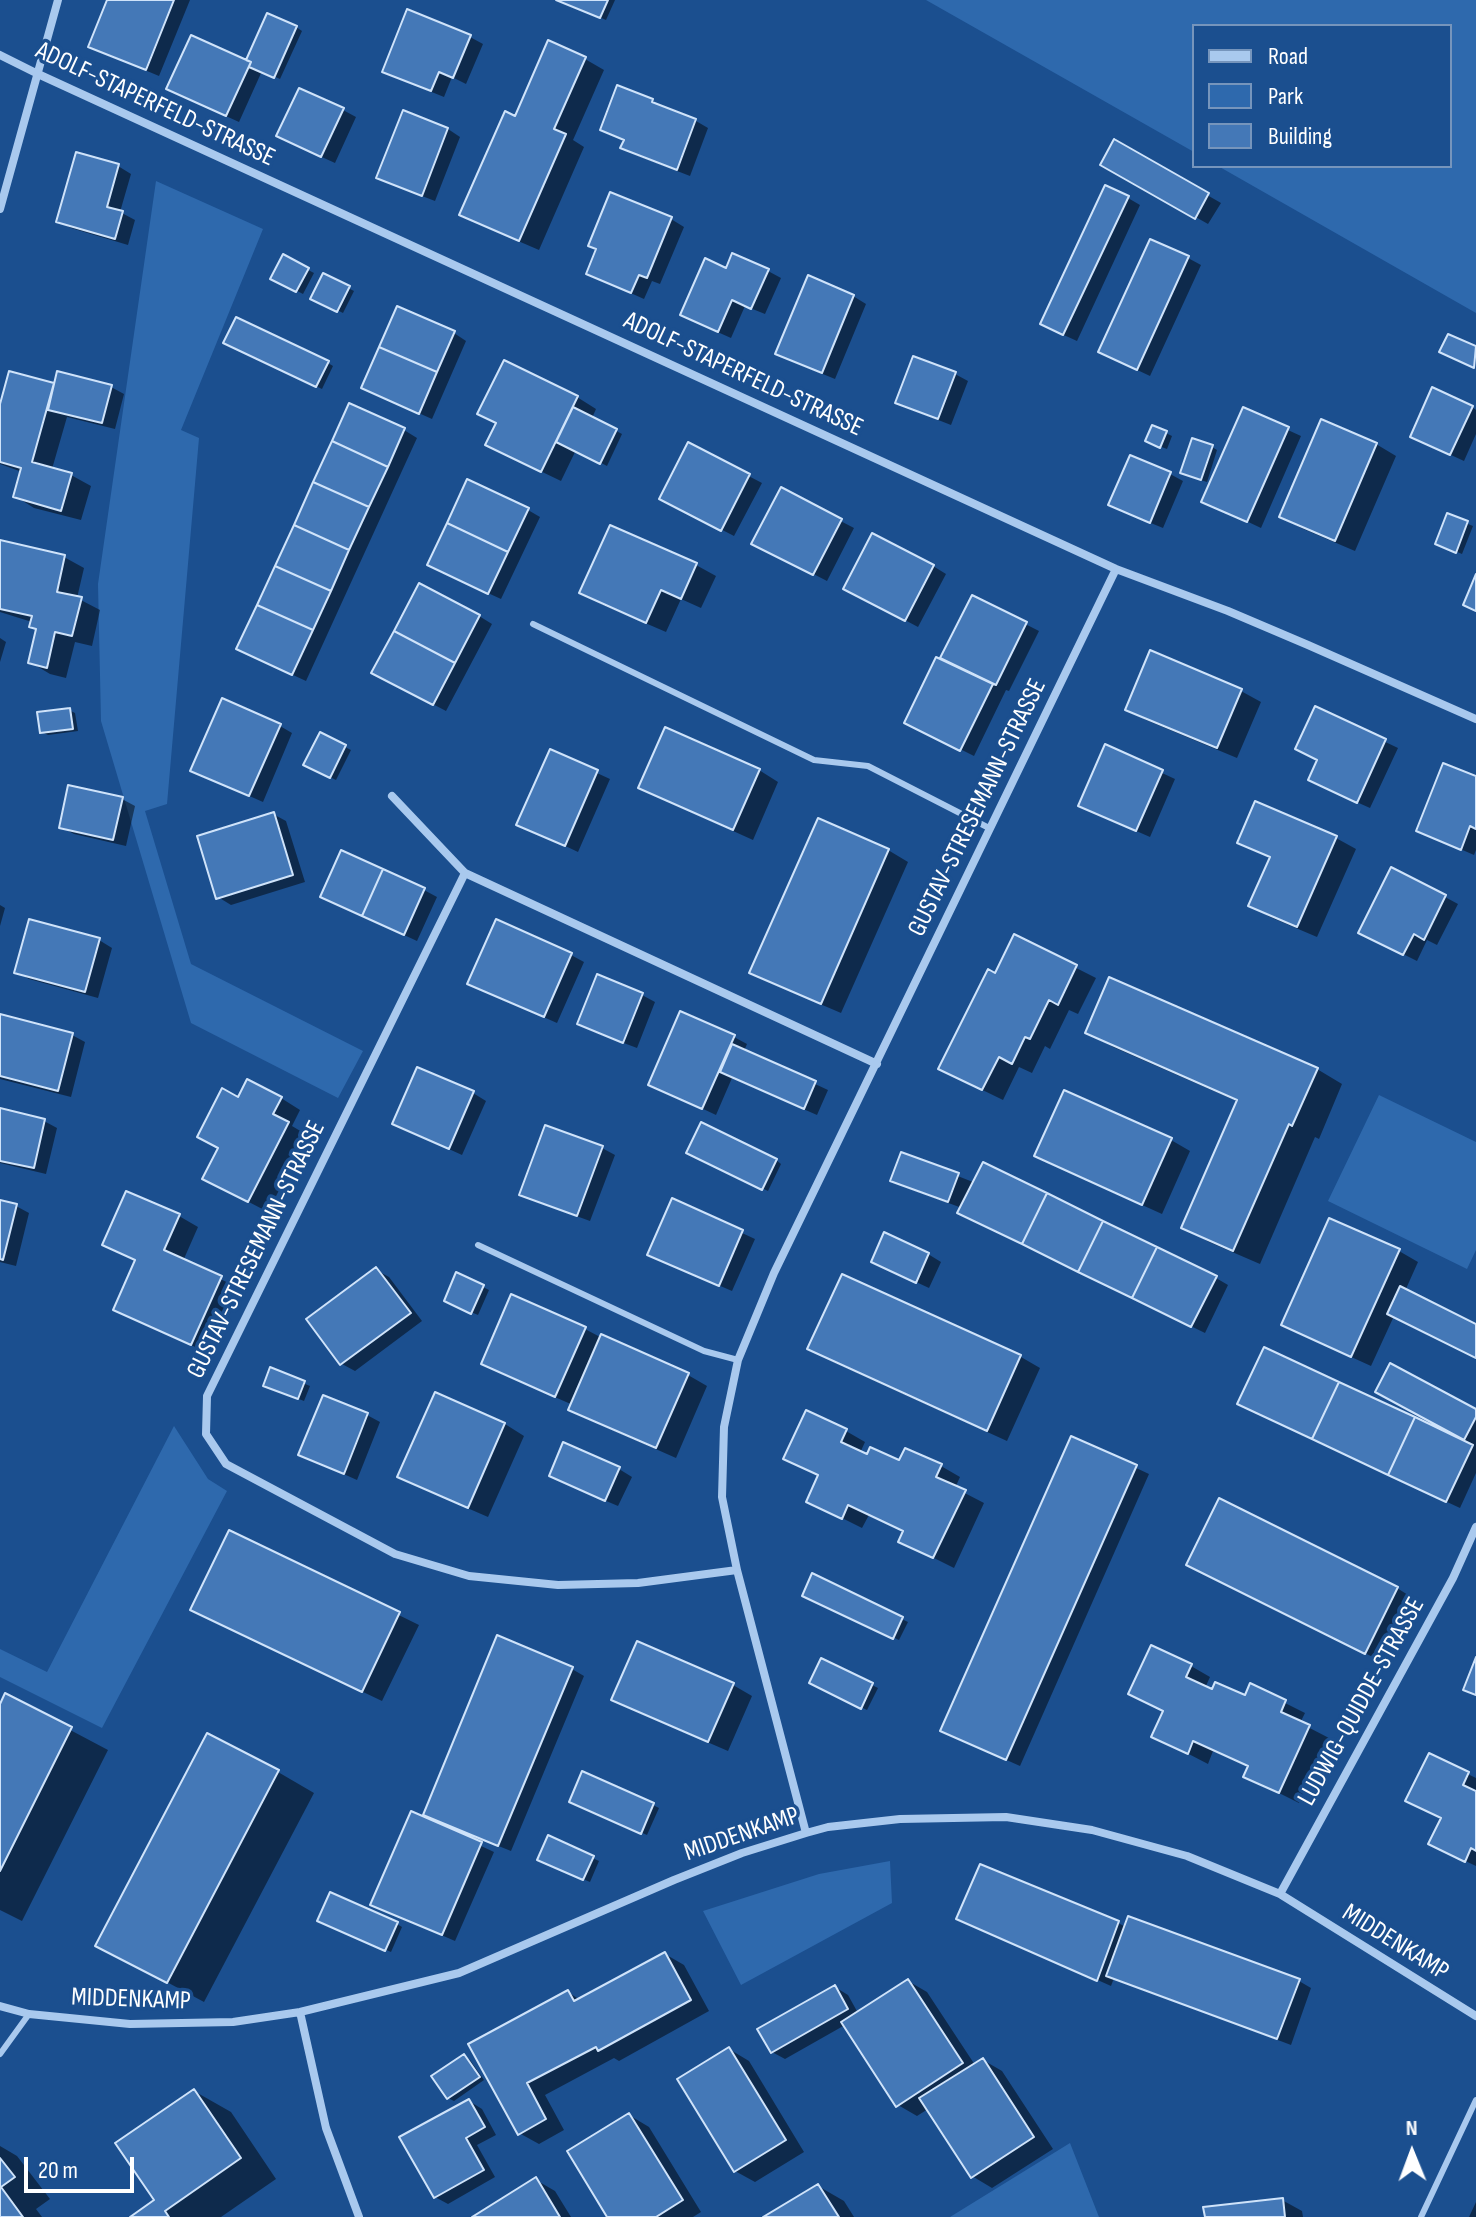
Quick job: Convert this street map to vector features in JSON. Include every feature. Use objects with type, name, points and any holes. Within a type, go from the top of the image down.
[{"type":"street","points":[[0,209],[58,0]]},
{"type":"street","name":"ADOLF-STAPERFELD-STRASSE","points":[[0,55],[1116,569],[1295,639],[1476,719]]},
{"type":"street","name":"GUSTAV-STRESEMANN-STRASSE","points":[[806,1833],[737,1570],[722,1497],[724,1427],[738,1360],[774,1273],[1116,569]]},
{"type":"street","points":[[392,796],[465,873],[877,1064]]},
{"type":"street","name":"GUSTAV-STRESEMANN-STRASSE","points":[[465,873],[207,1396],[206,1434],[226,1464],[395,1554],[469,1576],[558,1585],[638,1583],[737,1570]]},
{"type":"street","name":"LUDWIG-QUIDDE-STRASSE","points":[[1280,1894],[1453,1578],[1476,1527]]},
{"type":"street","name":"MIDDENKAMP","points":[[0,2006],[29,2014],[130,2024],[233,2022],[300,2012],[459,1973],[674,1880],[742,1853],[806,1833],[828,1827],[900,1819],[1006,1817],[1092,1830],[1187,1856],[1280,1894],[1476,2016]]},
{"type":"street","points":[[300,2012],[326,2128],[359,2217]]},
{"type":"lane","points":[[533,624],[814,760],[868,766],[989,828]]},
{"type":"lane","points":[[478,1245],[704,1351],[738,1360]]},
{"type":"lane","points":[[0,2054],[29,2014]]},
{"type":"lane","points":[[1421,2217],[1476,2100]]},
{"type":"green space","points":[[926,0],[1476,0],[1476,313],[1222,168],[1452,168],[1452,24],[1192,24],[1192,151]]},
{"type":"green space","points":[[156,181],[263,229],[181,430],[199,438],[167,804],[145,811],[191,964],[363,1051],[338,1098],[191,1023],[101,721],[98,584]]},
{"type":"green space","points":[[1379,1095],[1476,1142],[1476,1250],[1467,1269],[1328,1201]]},
{"type":"green space","points":[[174,1426],[208,1479],[227,1491],[102,1728],[0,1677],[0,1649],[47,1672]]},
{"type":"green space","points":[[890,1861],[892,1903],[741,1985],[703,1911],[819,1874]]},
{"type":"green space","points":[[1070,2143],[1099,2217],[950,2217]]},
{"type":"building","points":[[107,0],[174,0],[146,70],[88,47]]},
{"type":"building","points":[[556,0],[608,0],[600,18]]},
{"type":"building","points":[[407,9],[471,35],[453,78],[439,72],[431,91],[382,72]]},
{"type":"building","points":[[267,13],[297,26],[274,78],[249,67],[251,62],[246,60]]},
{"type":"building","points":[[191,35],[251,62],[226,116],[166,89]]},
{"type":"building","points":[[548,40],[586,57],[554,129],[566,134],[519,241],[459,215],[505,111],[515,116]]},
{"type":"building","points":[[617,85],[696,119],[677,170],[620,148],[624,140],[600,130]]},
{"type":"building","points":[[299,88],[344,108],[321,157],[276,136]]},
{"type":"building","points":[[403,110],[448,128],[422,196],[376,178]]},
{"type":"building","points":[[1114,139],[1209,193],[1195,219],[1100,165]]},
{"type":"building","points":[[76,152],[119,164],[107,207],[123,211],[115,239],[56,222]]},
{"type":"building","points":[[1105,185],[1129,196],[1063,335],[1040,324]]},
{"type":"building","points":[[610,192],[672,217],[647,278],[639,275],[631,293],[586,274],[596,249],[588,246]]},
{"type":"building","points":[[1150,239],[1189,256],[1137,370],[1098,352]]},
{"type":"building","points":[[732,253],[769,269],[751,309],[732,300],[718,332],[680,315],[705,258],[726,268]]},
{"type":"building","points":[[283,254],[309,268],[296,292],[270,279]]},
{"type":"building","points":[[323,273],[350,286],[337,312],[310,299]]},
{"type":"building","points":[[808,275],[854,295],[822,373],[775,354]]},
{"type":"building","points":[[397,306],[455,331],[437,372],[379,347]]},
{"type":"building","points":[[236,317],[329,361],[316,387],[223,343]]},
{"type":"building","points":[[1448,334],[1476,346],[1474,368],[1439,352]]},
{"type":"building","points":[[379,347],[437,372],[419,414],[361,388]]},
{"type":"building","points":[[913,356],[956,372],[938,419],[895,403]]},
{"type":"building","points":[[504,360],[578,396],[541,472],[485,445],[496,423],[477,414]]},
{"type":"building","points":[[9,371],[54,383],[32,462],[72,473],[61,511],[13,497],[21,468],[0,462],[0,404]]},
{"type":"building","points":[[57,371],[112,385],[102,423],[48,410]]},
{"type":"building","points":[[1432,387],[1473,406],[1450,455],[1410,437]]},
{"type":"building","points":[[349,403],[405,428],[388,467],[332,441]]},
{"type":"building","points":[[573,407],[617,429],[600,464],[556,442]]},
{"type":"building","points":[[1243,407],[1289,427],[1247,522],[1201,502]]},
{"type":"building","points":[[1321,419],[1377,443],[1335,541],[1279,517]]},
{"type":"building","points":[[1152,425],[1167,431],[1160,448],[1145,441]]},
{"type":"building","points":[[1192,438],[1213,445],[1201,480],[1180,473]]},
{"type":"building","points":[[332,441],[388,467],[369,507],[313,482]]},
{"type":"building","points":[[688,442],[750,474],[721,531],[659,499]]},
{"type":"building","points":[[1130,455],[1171,472],[1150,523],[1108,505]]},
{"type":"building","points":[[467,479],[529,508],[508,552],[447,523]]},
{"type":"building","points":[[313,482],[369,507],[349,550],[294,525]]},
{"type":"building","points":[[781,487],[842,519],[813,575],[751,544]]},
{"type":"building","points":[[1447,513],[1468,521],[1456,553],[1435,544]]},
{"type":"building","points":[[447,523],[508,552],[488,594],[427,565]]},
{"type":"building","points":[[294,525],[349,550],[331,591],[275,566]]},
{"type":"building","points":[[610,525],[697,563],[681,599],[661,590],[646,623],[579,593]]},
{"type":"building","points":[[872,533],[934,565],[905,621],[843,589]]},
{"type":"building","points":[[0,540],[65,555],[57,592],[82,597],[72,636],[55,632],[47,668],[28,663],[36,629],[29,627],[32,616],[0,609]]},
{"type":"building","points":[[275,566],[331,591],[313,630],[257,605]]},
{"type":"building","points":[[1476,574],[1476,611],[1463,605]]},
{"type":"building","points":[[419,583],[480,615],[455,663],[394,631]]},
{"type":"building","points":[[972,595],[1027,622],[996,685],[940,658]]},
{"type":"building","points":[[257,605],[313,630],[292,675],[236,649]]},
{"type":"building","points":[[394,631],[455,663],[433,705],[371,673]]},
{"type":"building","points":[[1150,650],[1242,689],[1217,748],[1125,710]]},
{"type":"building","points":[[936,657],[993,684],[960,751],[904,723]]},
{"type":"building","points":[[222,698],[281,724],[249,796],[190,771]]},
{"type":"building","points":[[1315,706],[1386,739],[1357,803],[1308,780],[1317,760],[1295,749]]},
{"type":"building","points":[[70,708],[73,729],[40,733],[37,712]]},
{"type":"building","points":[[665,727],[760,769],[733,830],[638,788]]},
{"type":"building","points":[[320,732],[346,745],[330,778],[303,765]]},
{"type":"building","points":[[1105,744],[1163,770],[1136,831],[1078,806]]},
{"type":"building","points":[[550,749],[598,770],[565,846],[516,825]]},
{"type":"building","points":[[1443,763],[1476,776],[1476,829],[1470,826],[1461,850],[1416,831]]},
{"type":"building","points":[[68,785],[123,797],[113,840],[59,828]]},
{"type":"building","points":[[1255,801],[1337,836],[1297,927],[1248,906],[1270,857],[1237,843]]},
{"type":"building","points":[[274,812],[293,875],[216,899],[197,836]]},
{"type":"building","points":[[818,818],[889,849],[821,1004],[749,973]]},
{"type":"building","points":[[341,850],[383,869],[362,916],[320,897]]},
{"type":"building","points":[[1391,867],[1446,895],[1424,940],[1414,934],[1403,955],[1358,933]]},
{"type":"building","points":[[383,869],[425,888],[404,935],[362,916]]},
{"type":"building","points":[[29,919],[100,938],[85,992],[14,973]]},
{"type":"building","points":[[496,919],[572,953],[544,1017],[467,984]]},
{"type":"building","points":[[1014,934],[1077,965],[1058,1005],[1049,1000],[1030,1039],[1025,1037],[1012,1064],[999,1057],[982,1090],[938,1069],[988,969],[995,973]]},
{"type":"building","points":[[597,974],[643,993],[623,1043],[577,1024]]},
{"type":"building","points":[[1109,977],[1318,1068],[1292,1126],[1289,1124],[1233,1251],[1181,1228],[1237,1100],[1085,1033]]},
{"type":"building","points":[[680,1011],[735,1035],[702,1109],[648,1085]]},
{"type":"building","points":[[0,1014],[73,1033],[58,1091],[0,1076]]},
{"type":"building","points":[[732,1044],[816,1081],[804,1109],[720,1072]]},
{"type":"building","points":[[417,1067],[474,1091],[449,1149],[392,1124]]},
{"type":"building","points":[[247,1079],[282,1097],[273,1114],[289,1122],[248,1202],[202,1179],[218,1148],[197,1137],[222,1088],[238,1097]]},
{"type":"building","points":[[1064,1090],[1172,1138],[1142,1205],[1034,1156]]},
{"type":"building","points":[[0,1108],[45,1119],[34,1168],[0,1161]]},
{"type":"building","points":[[701,1122],[777,1159],[762,1190],[686,1153]]},
{"type":"building","points":[[545,1125],[603,1146],[577,1216],[519,1195]]},
{"type":"building","points":[[901,1152],[959,1173],[948,1202],[890,1181]]},
{"type":"building","points":[[983,1162],[1047,1193],[1022,1244],[957,1213]]},
{"type":"building","points":[[126,1191],[180,1214],[164,1250],[222,1276],[191,1345],[113,1310],[135,1260],[102,1245]]},
{"type":"building","points":[[1047,1193],[1103,1221],[1078,1272],[1022,1244]]},
{"type":"building","points":[[672,1198],[743,1230],[719,1286],[647,1255]]},
{"type":"building","points":[[0,1200],[17,1204],[3,1260],[0,1259]]},
{"type":"building","points":[[1329,1218],[1400,1249],[1351,1357],[1281,1325]]},
{"type":"building","points":[[1103,1221],[1157,1247],[1132,1298],[1078,1272]]},
{"type":"building","points":[[884,1232],[929,1253],[916,1283],[871,1262]]},
{"type":"building","points":[[1157,1247],[1217,1276],[1191,1327],[1132,1298]]},
{"type":"building","points":[[376,1267],[411,1313],[340,1365],[306,1319]]},
{"type":"building","points":[[456,1272],[484,1285],[471,1314],[444,1301]]},
{"type":"building","points":[[842,1274],[1021,1355],[987,1431],[807,1349]]},
{"type":"building","points":[[1400,1286],[1476,1324],[1476,1358],[1387,1314]]},
{"type":"building","points":[[511,1294],[586,1327],[555,1397],[481,1364]]},
{"type":"building","points":[[601,1334],[689,1373],[656,1448],[568,1410]]},
{"type":"building","points":[[1264,1347],[1339,1382],[1312,1439],[1237,1404]]},
{"type":"building","points":[[1390,1363],[1476,1409],[1476,1417],[1464,1440],[1375,1392]]},
{"type":"building","points":[[270,1367],[305,1381],[298,1399],[263,1386]]},
{"type":"building","points":[[1339,1382],[1415,1417],[1388,1475],[1312,1439]]},
{"type":"building","points":[[435,1392],[505,1423],[468,1508],[397,1477]]},
{"type":"building","points":[[323,1395],[368,1413],[344,1474],[298,1455]]},
{"type":"building","points":[[806,1410],[847,1429],[841,1442],[867,1454],[870,1447],[899,1460],[905,1448],[942,1464],[936,1477],[966,1490],[933,1558],[898,1542],[903,1531],[848,1505],[842,1519],[806,1502],[818,1475],[783,1459]]},
{"type":"building","points":[[1415,1417],[1473,1445],[1446,1502],[1388,1475]]},
{"type":"building","points":[[1071,1436],[1137,1465],[1006,1760],[940,1731]]},
{"type":"building","points":[[563,1442],[620,1467],[605,1501],[549,1476]]},
{"type":"building","points":[[1219,1498],[1398,1587],[1365,1654],[1186,1565]]},
{"type":"building","points":[[229,1530],[400,1612],[362,1692],[190,1610]]},
{"type":"building","points":[[812,1573],[903,1617],[893,1639],[802,1596]]},
{"type":"building","points":[[497,1635],[573,1667],[498,1846],[423,1815]]},
{"type":"building","points":[[637,1641],[734,1683],[708,1742],[611,1700]]},
{"type":"building","points":[[1151,1645],[1192,1664],[1186,1677],[1212,1689],[1215,1682],[1245,1695],[1250,1683],[1286,1700],[1281,1712],[1310,1725],[1279,1793],[1243,1777],[1248,1766],[1193,1741],[1188,1754],[1151,1737],[1163,1711],[1128,1694]]},
{"type":"building","points":[[1476,1657],[1476,1695],[1463,1690]]},
{"type":"building","points":[[821,1658],[873,1683],[861,1709],[809,1683]]},
{"type":"building","points":[[5,1693],[72,1727],[0,1871],[0,1704]]},
{"type":"building","points":[[207,1733],[279,1770],[167,1983],[95,1946]]},
{"type":"building","points":[[1429,1753],[1469,1772],[1463,1785],[1476,1791],[1476,1851],[1471,1848],[1465,1862],[1428,1844],[1441,1818],[1405,1801]]},
{"type":"building","points":[[582,1771],[654,1803],[641,1834],[569,1802]]},
{"type":"building","points":[[411,1811],[482,1842],[442,1935],[370,1905]]},
{"type":"building","points":[[548,1835],[594,1856],[583,1880],[537,1860]]},
{"type":"building","points":[[980,1864],[1119,1921],[1097,1981],[956,1919]]},
{"type":"building","points":[[330,1892],[398,1922],[385,1951],[317,1921]]},
{"type":"building","points":[[1128,1916],[1300,1979],[1277,2039],[1106,1976]]},
{"type":"building","points":[[665,1952],[691,2000],[598,2051],[596,2047],[527,2083],[546,2119],[518,2135],[468,2044],[568,1990],[574,2001]]},
{"type":"building","points":[[908,1979],[963,2063],[896,2107],[841,2022]]},
{"type":"building","points":[[835,1985],[848,2009],[771,2053],[757,2029]]},
{"type":"building","points":[[729,2047],[786,2140],[734,2172],[677,2079]]},
{"type":"building","points":[[464,2054],[480,2077],[447,2099],[431,2076]]},
{"type":"building","points":[[983,2058],[1034,2137],[971,2178],[919,2098]]},
{"type":"building","points":[[194,2089],[241,2158],[165,2211],[169,2217],[130,2217],[154,2200],[115,2143]]},
{"type":"building","points":[[469,2099],[485,2127],[466,2138],[484,2170],[434,2198],[399,2137]]},
{"type":"building","points":[[629,2113],[683,2200],[656,2217],[607,2217],[567,2151]]},
{"type":"building","points":[[0,2158],[15,2177],[1,2187],[23,2217],[0,2217]]},
{"type":"building","points":[[536,2177],[560,2217],[472,2217]]},
{"type":"building","points":[[818,2184],[839,2217],[763,2217]]},
{"type":"building","points":[[1283,2198],[1285,2217],[1205,2217],[1203,2207]]}]
